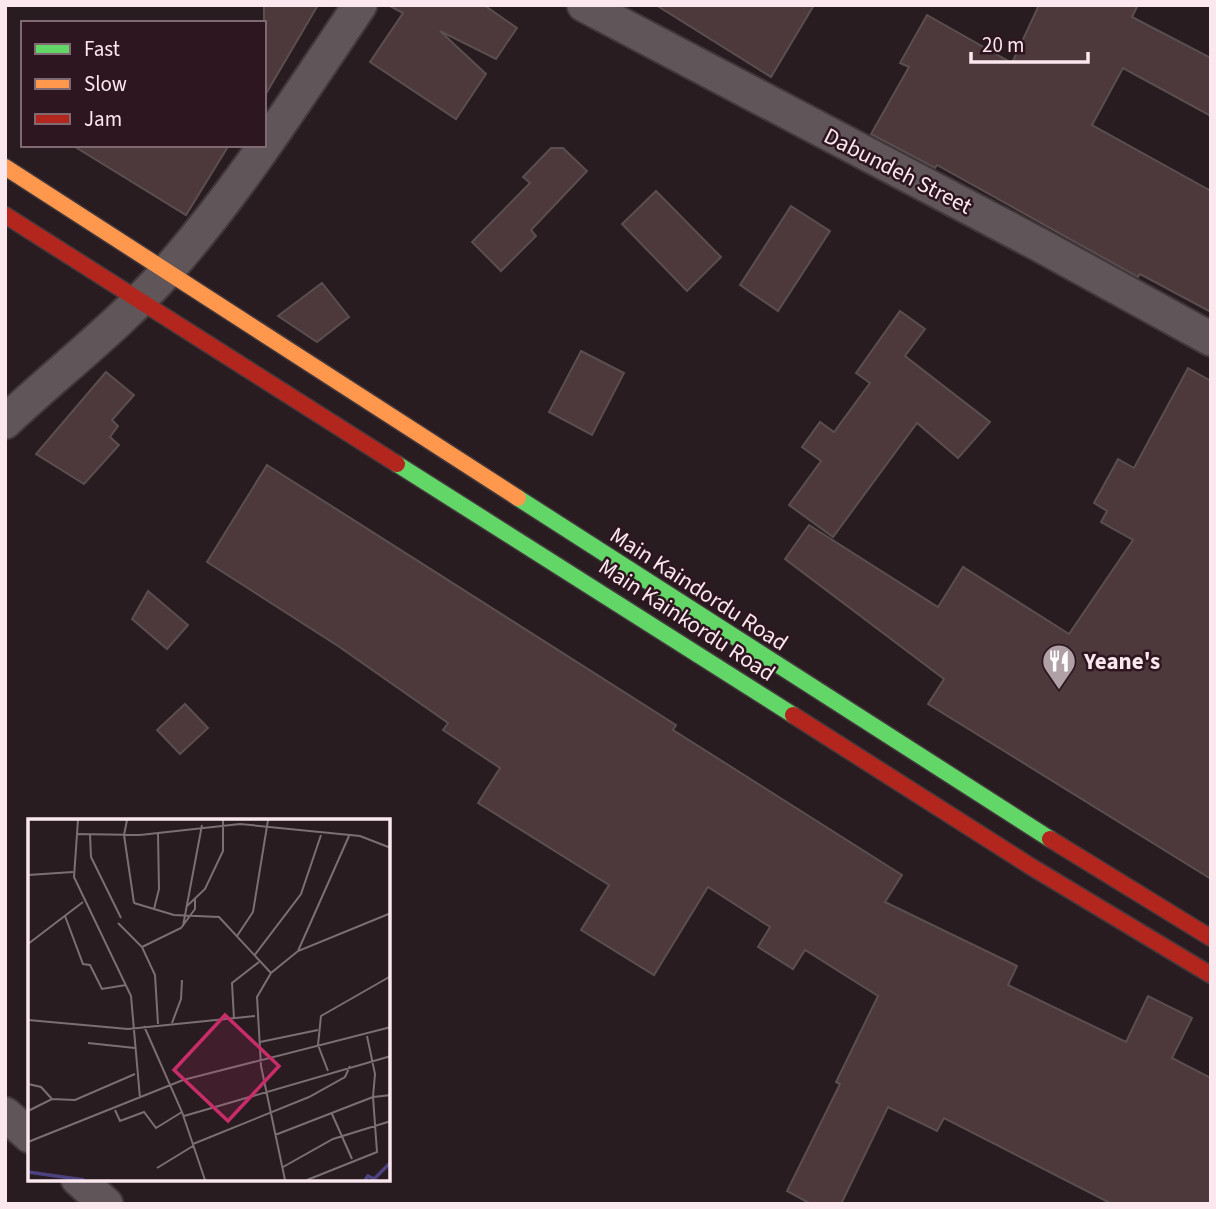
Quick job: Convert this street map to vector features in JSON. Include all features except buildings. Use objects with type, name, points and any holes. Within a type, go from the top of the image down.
[{"type":"main road","points":[[5,167],[168,270]]},
{"type":"main road","name":"Main Kainkordu Road","points":[[5,215],[1030,866],[1211,975]]},
{"type":"main road","name":"Main Kaindordu Road","points":[[168,270],[780,668],[1047,839],[1211,938]]},
{"type":"street","points":[[266,143],[360,5]]},
{"type":"street","name":"Dabundeh Street","points":[[584,5],[1038,244],[1211,339]]},
{"type":"street","points":[[5,422],[141,300],[243,177],[263,147]]},
{"type":"street","points":[[5,1114],[28,1134]]},
{"type":"street","points":[[80,1181],[106,1204]]},
{"type":"traffic: fast","points":[[397,464],[793,715]]},
{"type":"traffic: fast","points":[[518,498],[1050,839]]},
{"type":"traffic: slow","points":[[5,167],[518,498]]},
{"type":"traffic: jam","points":[[5,215],[397,464]]},
{"type":"traffic: jam","points":[[793,715],[1030,866],[1211,975]]},
{"type":"traffic: jam","points":[[1050,839],[1211,938]]},
{"type":"place","name":"Yeane's","points":[[1059,691]]}]
